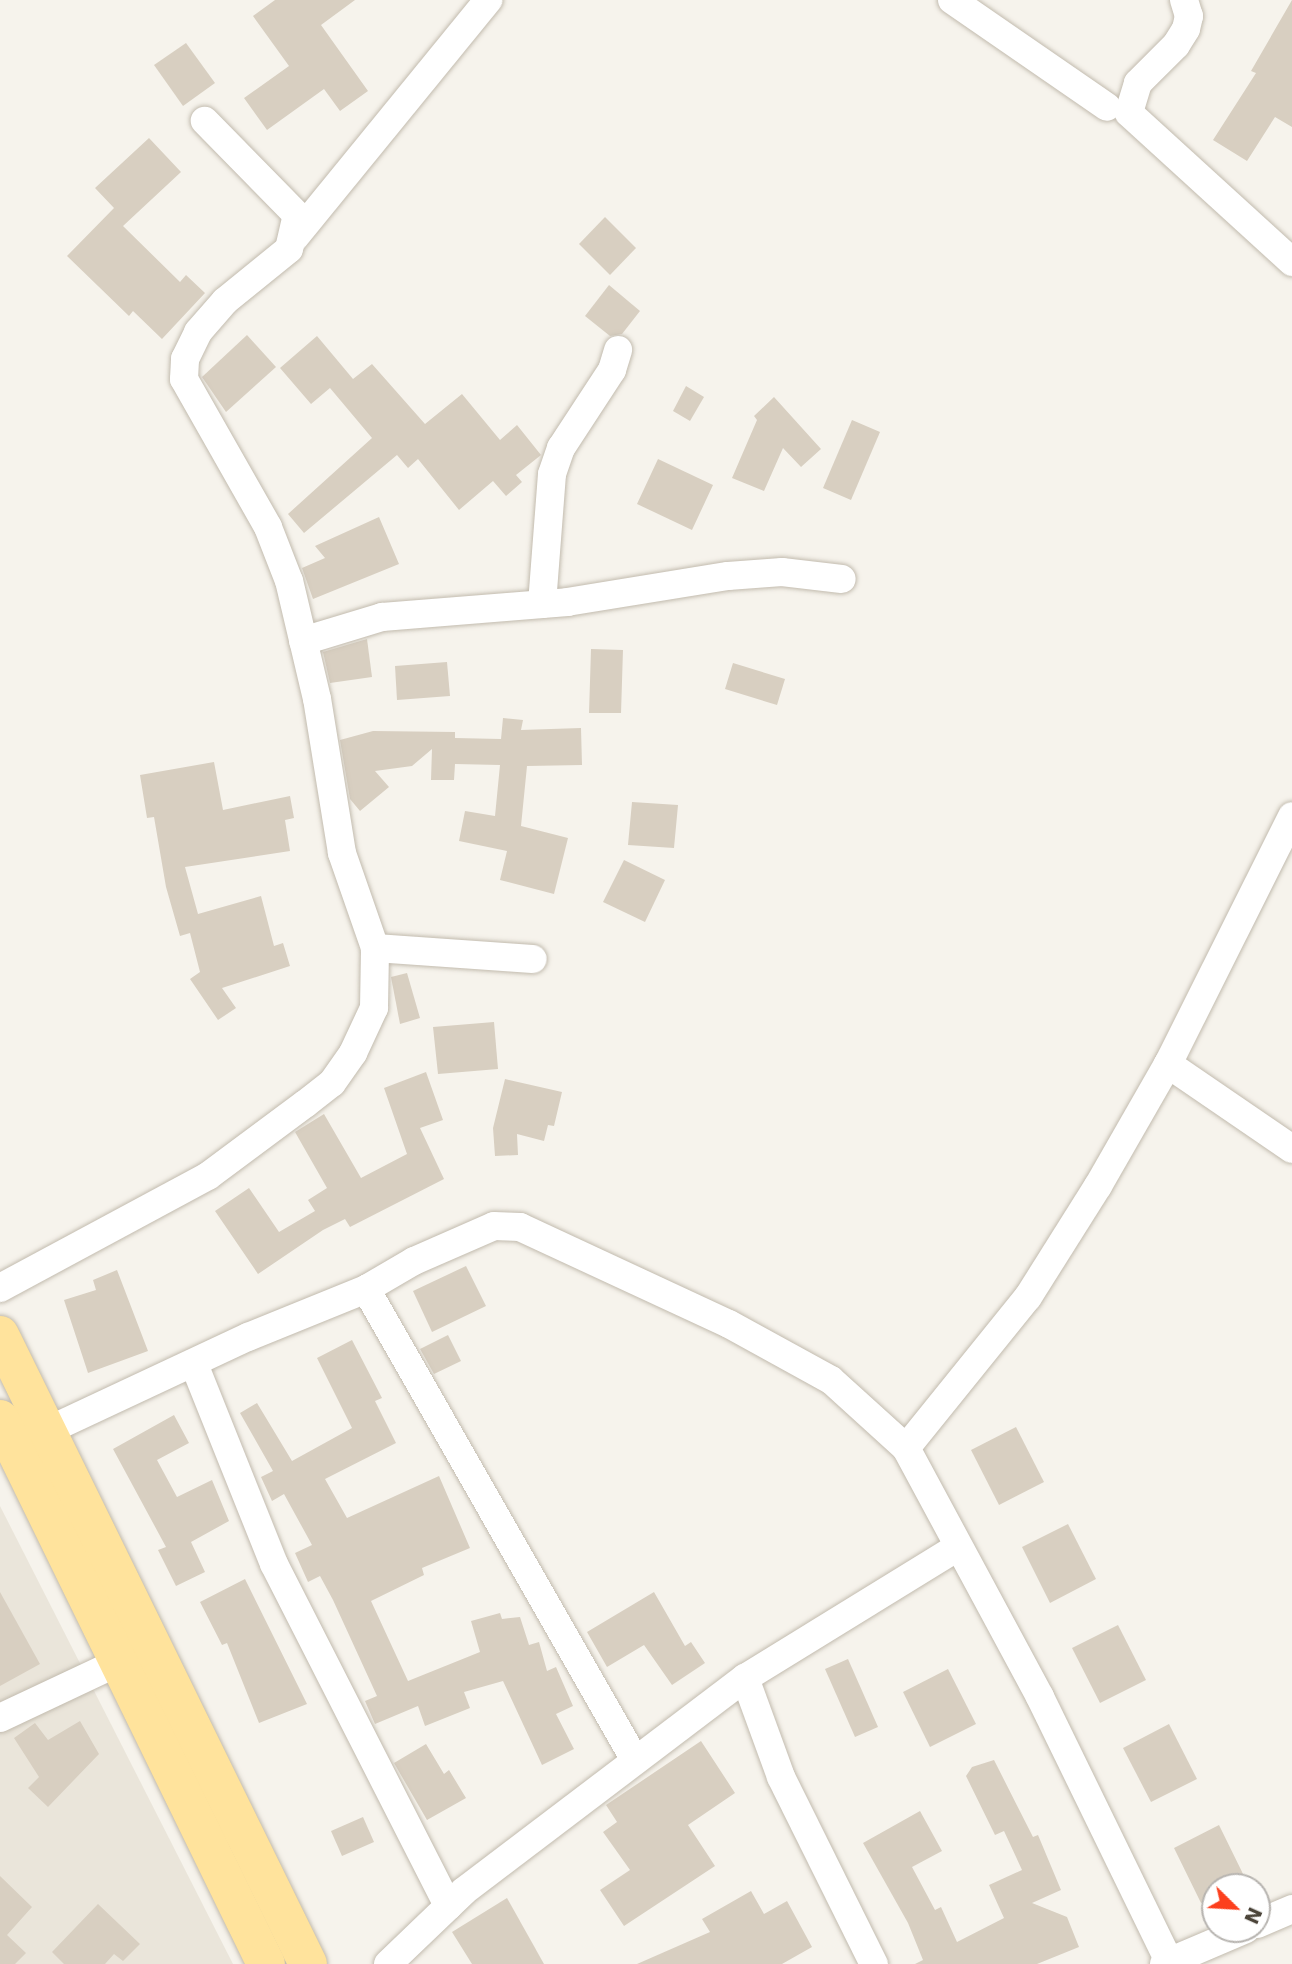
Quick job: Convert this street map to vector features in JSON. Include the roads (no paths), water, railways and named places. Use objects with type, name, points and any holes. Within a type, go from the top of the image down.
[{"type":"main road","points":[[0,1335],[308,1964]]},
{"type":"main road","points":[[0,1419],[121,1661],[266,1964]]},
{"type":"street","points":[[0,1288],[208,1176],[332,1083],[353,1053],[374,1007],[375,948],[342,853],[303,641],[289,580],[268,527],[184,379],[189,348],[208,319],[289,249],[295,237],[488,0]]},
{"type":"street","points":[[952,0],[1107,107]]},
{"type":"street","points":[[1184,0],[1189,16],[1186,29],[1176,45],[1138,83],[1129,113],[1292,262]]},
{"type":"street","points":[[205,121],[291,206],[297,215],[295,237]]},
{"type":"street","points":[[542,604],[552,474],[561,449],[611,370],[618,350]]},
{"type":"street","points":[[303,641],[382,617],[542,604],[729,576],[782,572],[842,579]]},
{"type":"street","points":[[906,1448],[1028,1297],[1168,1064],[1292,816]]},
{"type":"street","points":[[375,948],[533,959]]},
{"type":"street","points":[[1168,1064],[1292,1149]]},
{"type":"street","points":[[47,1431],[248,1337],[366,1289],[414,1261],[494,1226],[520,1227],[729,1324],[831,1380],[906,1448],[1040,1697],[1166,1963],[1213,1943]]},
{"type":"street","points":[[366,1289],[635,1760]]},
{"type":"street","points":[[194,1364],[274,1564],[448,1906]]},
{"type":"street","points":[[388,1964],[448,1906],[745,1678],[958,1546]]},
{"type":"street","points":[[0,1718],[121,1661]]},
{"type":"street","points":[[745,1678],[781,1777],[874,1964]]},
{"type":"street","points":[[1271,1918],[1292,1909]]}]
